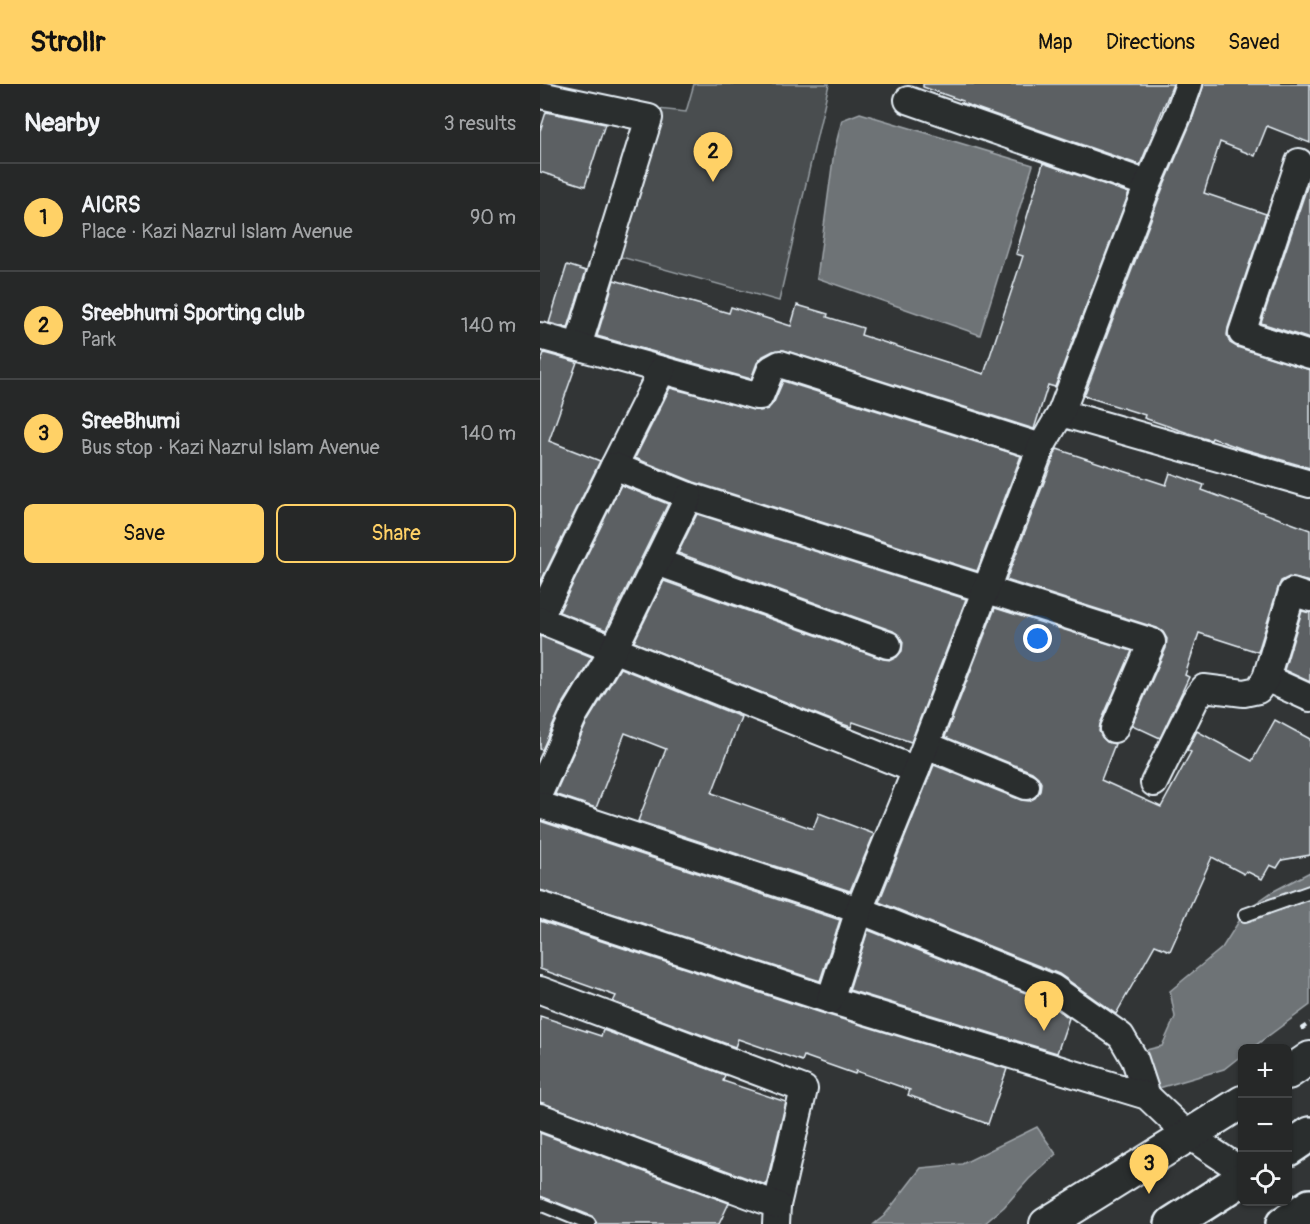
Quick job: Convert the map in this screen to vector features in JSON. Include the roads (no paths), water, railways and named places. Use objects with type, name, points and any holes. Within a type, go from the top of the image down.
[{"type":"main road","points":[[1292,1146],[1310,1134]]},
{"type":"main road","points":[[1172,1224],[1238,1182]]},
{"type":"main road","points":[[1283,1224],[1310,1206]]},
{"type":"street","points":[[830,1000],[859,910],[926,745],[1041,447],[1061,413],[1148,184],[1178,115],[1188,84]]},
{"type":"street","points":[[540,94],[649,118],[578,346]]},
{"type":"street","points":[[908,100],[1148,184]]},
{"type":"street","points":[[1299,162],[1242,333],[1310,355]]},
{"type":"street","points":[[540,336],[760,396],[771,369],[780,364],[1041,447]]},
{"type":"street","points":[[662,370],[540,619],[916,770]]},
{"type":"street","points":[[1061,413],[1310,484]]},
{"type":"street","points":[[614,466],[689,496],[1152,642],[1114,729]]},
{"type":"street","points":[[540,791],[574,715],[614,649],[689,496]]},
{"type":"street","points":[[657,562],[888,645]]},
{"type":"street","points":[[1154,783],[1195,700],[1204,688],[1244,693],[1258,690],[1266,678],[1292,592],[1310,598]]},
{"type":"street","points":[[1266,678],[1310,698]]},
{"type":"street","points":[[926,745],[1026,786]]},
{"type":"street","points":[[540,805],[859,910],[1053,988],[1121,1036],[1135,1060],[1147,1096]]},
{"type":"street","points":[[540,905],[830,1000],[1147,1096],[1188,1135],[1238,1168]]},
{"type":"street","points":[[540,990],[804,1089],[776,1214],[540,1117]]},
{"type":"street","points":[[1292,1070],[1310,1058]]},
{"type":"street","points":[[1046,1224],[1238,1104]]},
{"type":"lane","points":[[1245,915],[1310,892]]},
{"type":"lane","points":[[540,1204],[589,1224]]},
{"type":"place","name":"Sreebhumi Sporting club","points":[[713,182]]},
{"type":"place","name":"AICRS","points":[[1044,1031]]},
{"type":"place","name":"SreeBhumi","points":[[1149,1194]]}]
